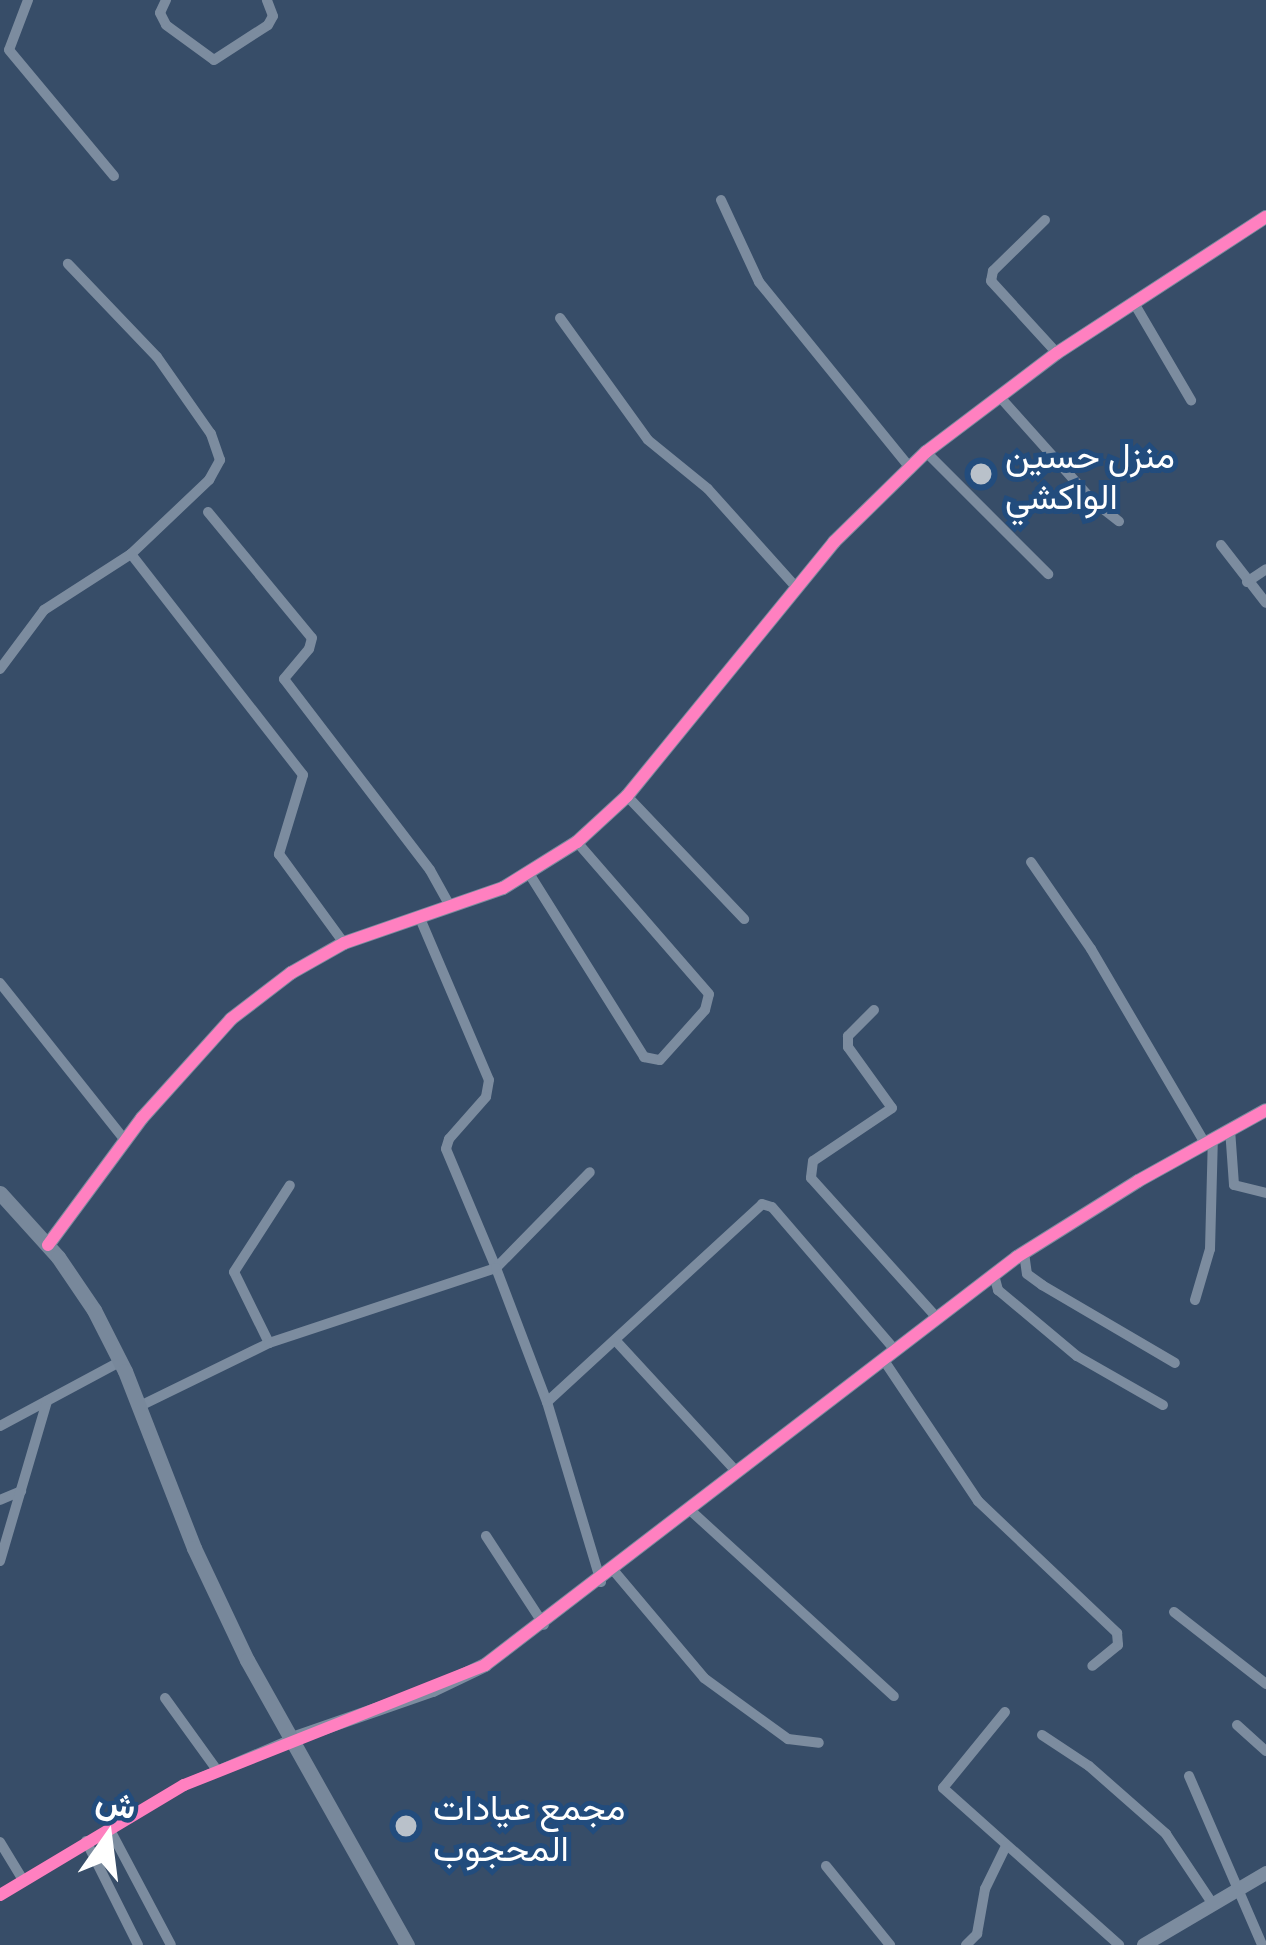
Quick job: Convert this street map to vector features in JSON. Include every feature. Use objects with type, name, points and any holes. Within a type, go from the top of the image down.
[{"type":"main road","points":[[0,1193],[48,1245],[94,1310],[140,1406],[201,1565],[407,1945]]},
{"type":"street","points":[[28,0],[9,50],[114,176]]},
{"type":"street","points":[[166,0],[160,13],[166,26],[214,60],[230,55],[272,20],[267,0]]},
{"type":"street","points":[[721,200],[759,282],[910,469]]},
{"type":"street","points":[[48,1245],[125,1140],[210,1038],[291,973],[344,943],[530,875],[577,842],[627,796],[795,586],[926,452],[1057,353],[1266,217]]},
{"type":"street","points":[[1045,220],[993,271],[991,281],[1057,353]]},
{"type":"street","points":[[0,669],[44,610],[130,554],[219,467],[219,453],[157,357],[68,264]]},
{"type":"street","points":[[1134,303],[1191,400]]},
{"type":"street","points":[[560,318],[648,440],[708,489],[795,586]]},
{"type":"street","points":[[999,396],[1093,501],[1119,521]]},
{"type":"street","points":[[926,452],[1048,574]]},
{"type":"street","points":[[208,512],[312,638],[309,649],[284,679],[430,870],[450,905]]},
{"type":"street","points":[[1221,545],[1266,603]]},
{"type":"street","points":[[130,554],[303,775],[279,850],[344,943]]},
{"type":"street","points":[[1247,582],[1266,569]]},
{"type":"street","points":[[627,796],[744,919]]},
{"type":"street","points":[[530,875],[644,1057],[660,1060],[705,1010],[710,994],[577,842]]},
{"type":"street","points":[[1030,862],[1209,1140],[1210,1250],[1195,1300]]},
{"type":"street","points":[[418,916],[489,1080],[486,1097],[449,1138],[446,1149],[547,1402],[601,1582]]},
{"type":"street","points":[[0,983],[125,1140]]},
{"type":"street","points":[[874,1010],[848,1036],[848,1047],[892,1108],[813,1161],[811,1178],[937,1318]]},
{"type":"street","points":[[0,1895],[86,1840],[217,1769],[464,1677],[601,1582],[1024,1253],[1266,1110]]},
{"type":"street","points":[[1230,1129],[1234,1185],[1266,1193]]},
{"type":"street","points":[[140,1406],[269,1343],[496,1268],[590,1172]]},
{"type":"street","points":[[269,1343],[234,1272],[290,1185]]},
{"type":"street","points":[[547,1402],[762,1204],[772,1208],[889,1355],[978,1501],[1117,1633],[1118,1645],[1092,1666]]},
{"type":"street","points":[[1024,1253],[1027,1274],[1042,1286],[1175,1363]]},
{"type":"street","points":[[994,1275],[998,1290],[1076,1356],[1163,1405]]},
{"type":"street","points":[[616,1341],[737,1472]]},
{"type":"street","points":[[0,1426],[121,1361]]},
{"type":"street","points":[[0,1562],[47,1401]]},
{"type":"street","points":[[0,1500],[21,1491]]},
{"type":"street","points":[[690,1510],[895,1696]]},
{"type":"street","points":[[486,1536],[544,1625]]},
{"type":"street","points":[[614,1571],[704,1678],[788,1739],[819,1743]]},
{"type":"street","points":[[1174,1612],[1266,1684]]},
{"type":"street","points":[[165,1698],[217,1769]]},
{"type":"street","points":[[1005,1712],[950,1773],[944,1788],[1119,1945]]},
{"type":"street","points":[[1238,1725],[1266,1751]]},
{"type":"street","points":[[1042,1735],[1089,1766],[1166,1834],[1212,1904]]},
{"type":"street","points":[[1189,1776],[1262,1945]]},
{"type":"street","points":[[109,1828],[171,1945]]},
{"type":"street","points":[[86,1840],[138,1945]]},
{"type":"street","points":[[0,1842],[22,1880]]},
{"type":"street","points":[[966,1945],[977,1934],[985,1888],[1006,1846]]},
{"type":"street","points":[[826,1866],[890,1945]]},
{"type":"street","points":[[1144,1945],[1266,1873]]},
{"type":"cycle path","points":[[48,1245],[142,1118],[231,1019],[291,973],[344,943],[503,888],[577,842],[627,796],[834,542],[926,452],[1057,353],[1266,217]]},
{"type":"cycle path","points":[[0,1895],[184,1785],[485,1665],[1017,1257],[1138,1181],[1266,1110]]},
{"type":"place","name":"منزل حسين الواكشي","points":[[981,474]]},
{"type":"place","name":"مجمع عيادات المحجوب","points":[[406,1826]]}]
